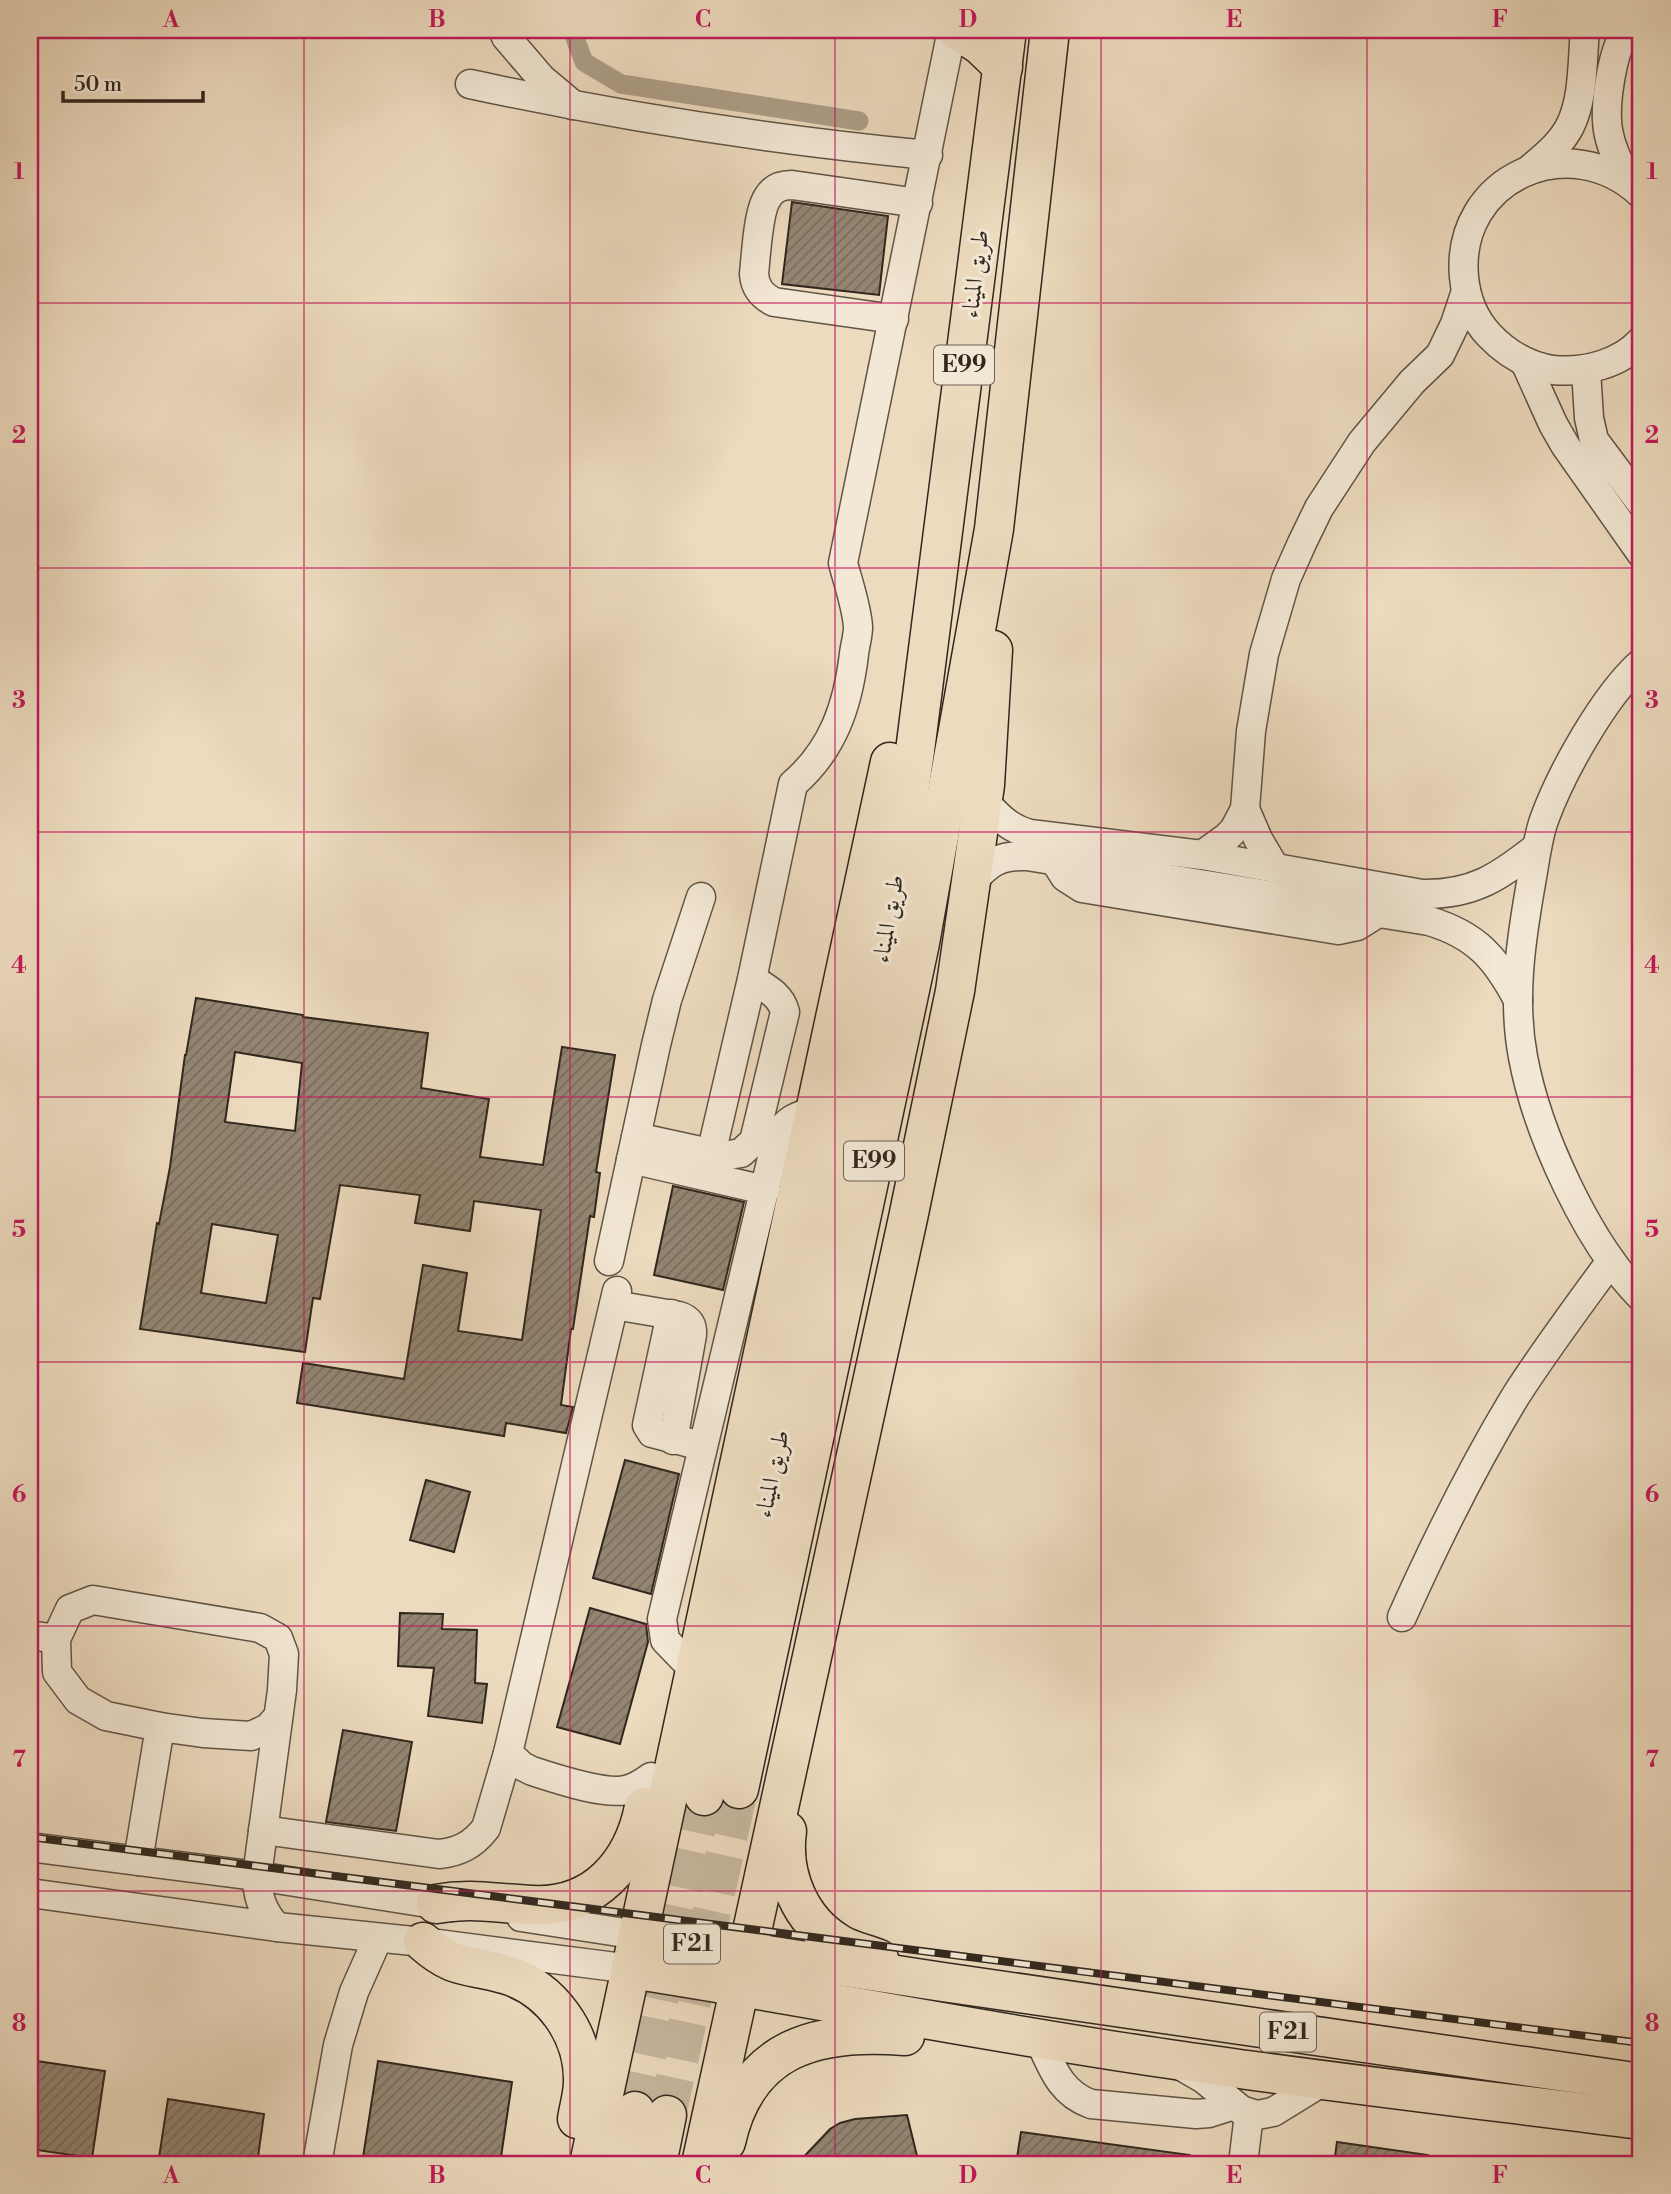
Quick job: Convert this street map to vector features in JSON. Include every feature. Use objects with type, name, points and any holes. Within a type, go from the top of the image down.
[{"type":"highway","points":[[955,30],[980,45],[1003,67]]},
{"type":"highway","name":"طريق الميناء","points":[[1007,30],[902,839],[872,1015],[721,1793],[919,943],[994,529],[1050,30]]},
{"type":"highway","points":[[701,2164],[950,1018],[983,800],[996,592],[994,529]]},
{"type":"highway","points":[[589,2164],[901,711],[911,685],[925,662]]},
{"type":"highway","points":[[436,1904],[466,1899],[552,1904],[582,1895],[596,1887],[620,1866],[636,1839],[651,1777],[663,1743],[685,1714]]},
{"type":"highway","points":[[796,1731],[799,1756],[786,1857],[788,1872],[799,1901],[816,1926],[839,1945],[936,1981]]},
{"type":"highway","points":[[423,1942],[438,1956],[457,1965],[495,1971],[526,1983],[553,2004],[564,2017],[579,2048],[583,2082],[569,2164]]},
{"type":"highway","name":"F21","points":[[634,1952],[744,1969],[936,1981],[1641,2082]]},
{"type":"highway","name":"F21","points":[[744,1969],[978,2030],[1170,2060],[1641,2120]]},
{"type":"highway","points":[[720,2164],[732,2116],[747,2088],[767,2066],[793,2049],[822,2039],[852,2035],[940,2038],[959,2037],[978,2030]]},
{"type":"highway","points":[[623,2164],[651,2113],[657,2164]]},
{"type":"street","points":[[503,30],[542,79],[575,106]]},
{"type":"street","points":[[711,1154],[752,979],[793,784],[810,769],[827,744],[839,720],[851,678],[858,627],[843,563],[955,30]]},
{"type":"street","points":[[1585,30],[1578,96],[1569,127],[1549,153],[1503,185],[1482,206],[1468,233],[1463,262],[1465,291],[1473,312],[1485,331],[1500,346],[1525,362],[1545,369],[1586,370],[1612,361],[1641,341]]},
{"type":"street","points":[[1627,30],[1620,39],[1614,57],[1608,128],[1613,148],[1635,187]]},
{"type":"street","points":[[470,84],[698,128],[928,155]]},
{"type":"street","points":[[1528,170],[1554,163],[1580,163],[1605,169],[1635,187]]},
{"type":"street","points":[[894,319],[774,302],[761,294],[754,281],[754,274],[763,208],[773,191],[785,185],[918,203]]},
{"type":"street","points":[[1202,855],[1227,837],[1245,809],[1251,731],[1264,654],[1274,616],[1297,555],[1319,508],[1362,442],[1412,382],[1440,355],[1455,324],[1465,291]]},
{"type":"street","points":[[1440,355],[1470,347],[1500,346]]},
{"type":"street","points":[[1525,362],[1565,444],[1641,553]]},
{"type":"street","points":[[1586,370],[1589,418],[1594,440],[1641,503]]},
{"type":"street","points":[[1640,660],[1582,741],[1544,820],[1520,953],[1518,999],[1523,1056],[1535,1104],[1554,1157],[1598,1243],[1641,1297]]},
{"type":"street","points":[[983,800],[1002,821],[1020,831],[1202,855],[1422,894],[1464,891],[1490,881],[1537,847]]},
{"type":"street","points":[[1245,809],[1275,868]]},
{"type":"street","points":[[972,882],[986,866],[1006,857],[1027,856],[1429,921],[1458,932],[1484,950],[1495,961],[1518,999]]},
{"type":"street","points":[[609,1261],[667,1000],[701,897]]},
{"type":"street","points":[[634,1148],[732,1156],[741,1153],[754,1141],[785,1018],[781,1000],[752,979]]},
{"type":"street","points":[[695,1671],[665,1640],[662,1619],[777,1136],[794,1117],[815,1112]]},
{"type":"street","points":[[634,1148],[765,1191]]},
{"type":"street","points":[[1402,1617],[1436,1542],[1495,1432],[1562,1327],[1611,1261]]},
{"type":"street","points":[[263,1830],[439,1854],[461,1850],[471,1844],[486,1828],[508,1753],[616,1298],[671,1314],[647,1425],[652,1433],[703,1446]]},
{"type":"street","points":[[277,1927],[269,1919],[259,1899],[257,1877],[282,1690],[284,1654],[278,1638],[260,1628],[93,1600],[70,1609],[43,1637],[57,1672],[78,1700],[106,1716],[203,1733],[251,1735],[268,1728],[278,1717]]},
{"type":"street","points":[[144,1909],[160,1727]]},
{"type":"street","points":[[508,1753],[531,1771],[607,1791],[634,1788],[651,1777]]},
{"type":"street","points":[[30,1847],[436,1904],[634,1952]]},
{"type":"street","points":[[30,1893],[378,1938],[634,1952]]},
{"type":"street","points":[[317,2164],[341,2032],[354,1992],[378,1938]]},
{"type":"street","points":[[1039,2039],[1058,2080],[1081,2101],[1101,2106],[1196,2114],[1242,2109]]},
{"type":"street","points":[[1170,2060],[1204,2080],[1242,2109],[1257,2115],[1273,2112],[1325,2080]]},
{"type":"street","points":[[1242,2109],[1243,2164]]},
{"type":"building","points":[[792,202],[888,216],[879,295],[782,284]]},
{"type":"building","points":[[196,998],[303,1017],[428,1033],[421,1088],[489,1099],[480,1157],[543,1165],[562,1047],[615,1055],[596,1172],[600,1173],[594,1217],[590,1216],[561,1405],[573,1407],[566,1433],[506,1423],[504,1436],[297,1403],[303,1363],[404,1379],[423,1265],[467,1273],[458,1331],[522,1340],[541,1210],[474,1201],[470,1231],[415,1223],[420,1195],[340,1185],[320,1299],[313,1298],[305,1352],[140,1329],[157,1223],[159,1224],[170,1167]],"holes":[[[235,1052],[302,1063],[295,1131],[225,1122]],[[212,1224],[278,1235],[266,1303],[201,1293]]]},
{"type":"building","points":[[673,1186],[744,1202],[723,1290],[654,1275]]},
{"type":"building","points":[[625,1460],[679,1474],[651,1594],[593,1578]]},
{"type":"building","points":[[426,1480],[470,1492],[454,1552],[410,1540]]},
{"type":"building","points":[[590,1608],[646,1624],[648,1642],[620,1744],[557,1727]]},
{"type":"building","points":[[400,1613],[443,1614],[442,1629],[477,1630],[475,1683],[487,1684],[482,1723],[428,1716],[434,1668],[398,1666]]},
{"type":"building","points":[[343,1730],[412,1742],[396,1831],[326,1822]]},
{"type":"building","points":[[30,2060],[105,2071],[92,2158],[30,2149]]},
{"type":"building","points":[[378,2061],[512,2082],[500,2164],[362,2164]]},
{"type":"building","points":[[168,2099],[264,2114],[257,2164],[194,2159],[193,2164],[158,2164]]},
{"type":"building","points":[[907,2115],[917,2156],[874,2164],[797,2164],[830,2129],[840,2123],[855,2119]]},
{"type":"building","points":[[1021,2132],[1190,2155],[1190,2164],[1016,2164]]},
{"type":"building","points":[[1337,2142],[1428,2155],[1428,2164],[1334,2164]]},
{"type":"waterway","points":[[572,30],[584,62],[621,84],[859,121]]},
{"type":"tunnel","points":[[667,2115],[739,1789]]},
{"type":"tunnel","points":[[635,2111],[704,1796]]},
{"type":"railway","points":[[30,1837],[1641,2043]]}]
